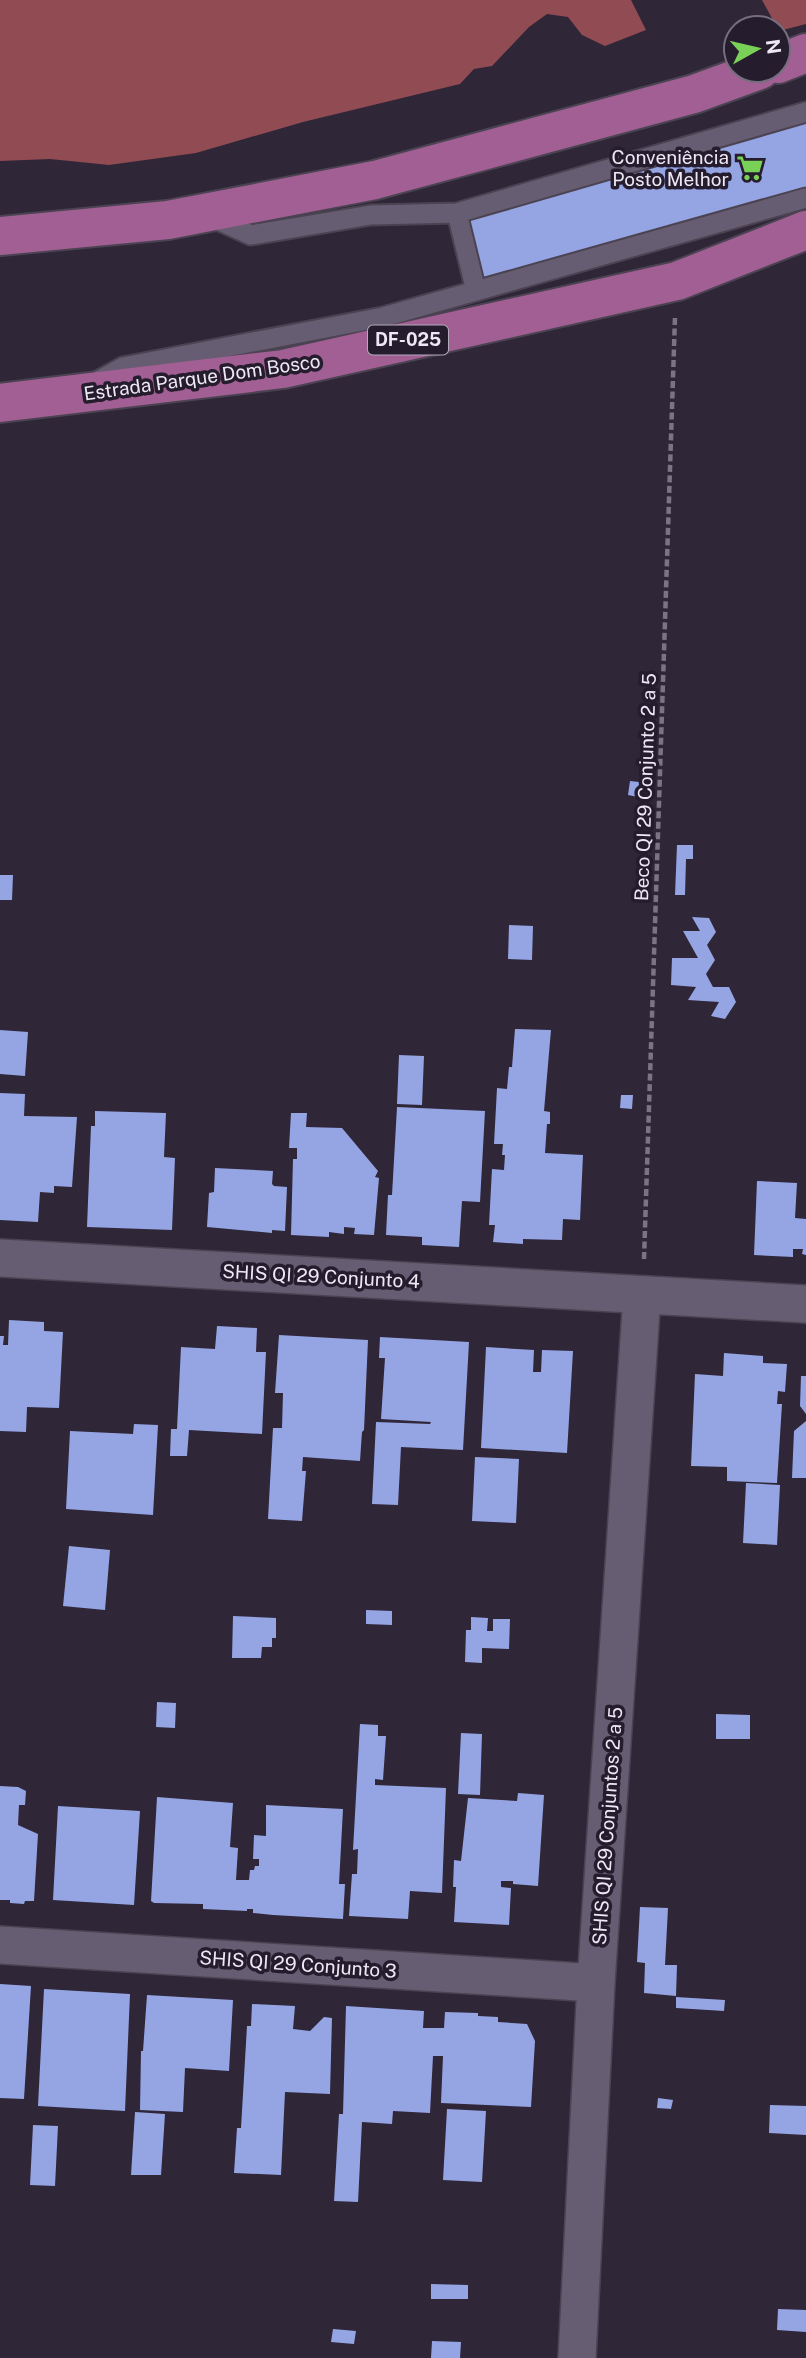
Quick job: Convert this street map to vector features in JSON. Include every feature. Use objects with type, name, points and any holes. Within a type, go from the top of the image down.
[{"type":"main road","points":[[0,236],[168,220],[375,180],[694,94],[722,84]]},
{"type":"main road","name":"Estrada Parque Dom Bosco","points":[[0,402],[283,369],[677,281],[806,230]]},
{"type":"street","name":"SHIS QI 29 Conjunto 4","points":[[0,1258],[806,1304]]},
{"type":"street","name":"SHIS QI 29 Conjuntos 2 a 5","points":[[577,2358],[596,1983],[642,1294]]},
{"type":"street","name":"SHIS QI 29 Conjunto 3","points":[[0,1945],[596,1983]]},
{"type":"lane","points":[[201,213],[251,235],[371,215],[457,213],[806,112]]},
{"type":"lane","points":[[74,395],[123,367],[383,317],[806,198]]},
{"type":"lane","points":[[457,213],[476,291]]},
{"type":"path","name":"Beco QI 29 Conjunto 2 a 5","points":[[642,1294],[677,281]]},
{"type":"shaded area","points":[[0,0],[631,0],[646,30],[605,46],[582,35],[568,17],[547,14],[529,27],[492,66],[474,69],[460,84],[303,122],[196,153],[109,165],[50,159],[0,161]]},
{"type":"shaded area","points":[[762,0],[806,0],[806,24],[792,28],[792,14],[770,14]]},
{"type":"building","points":[[806,122],[806,193],[482,282],[460,218]]},
{"type":"building","points":[[630,781],[639,782],[638,797],[628,795]]},
{"type":"building","points":[[677,845],[693,845],[693,859],[686,859],[685,895],[675,895]]},
{"type":"building","points":[[0,875],[13,875],[12,900],[0,900]]},
{"type":"building","points":[[692,917],[709,918],[716,932],[707,945],[715,960],[706,974],[713,987],[729,987],[736,1002],[725,1019],[711,1016],[719,1002],[688,1000],[696,987],[671,985],[672,958],[698,958],[683,931],[700,931]]},
{"type":"building","points":[[509,925],[533,926],[532,960],[508,959]]},
{"type":"building","points":[[515,1029],[551,1030],[544,1111],[550,1112],[550,1124],[547,1124],[545,1153],[583,1155],[580,1220],[563,1219],[562,1240],[523,1239],[523,1244],[493,1242],[495,1225],[489,1225],[492,1169],[504,1170],[505,1155],[502,1155],[503,1144],[494,1144],[497,1088],[507,1089]]},
{"type":"building","points":[[0,1030],[28,1032],[25,1076],[0,1074]]},
{"type":"building","points":[[399,1055],[424,1056],[422,1105],[397,1104]]},
{"type":"building","points":[[0,1093],[25,1094],[24,1116],[77,1117],[72,1187],[54,1186],[54,1193],[40,1192],[38,1222],[0,1220]]},
{"type":"building","points":[[621,1095],[633,1095],[632,1109],[620,1108]]},
{"type":"building","points":[[397,1107],[485,1111],[480,1202],[462,1201],[459,1247],[422,1245],[422,1237],[386,1235],[388,1195],[392,1195]]},
{"type":"building","points":[[95,1111],[166,1113],[164,1157],[175,1158],[172,1230],[87,1227],[91,1126],[95,1126]]},
{"type":"building","points":[[291,1113],[307,1113],[306,1127],[342,1128],[378,1171],[375,1177],[379,1178],[374,1235],[354,1234],[355,1228],[344,1227],[344,1234],[329,1232],[329,1237],[291,1235],[293,1159],[297,1159],[297,1148],[289,1148]]},
{"type":"building","points":[[215,1168],[273,1171],[272,1184],[287,1187],[285,1231],[272,1230],[272,1233],[207,1227],[209,1193],[214,1192]]},
{"type":"building","points":[[757,1181],[797,1183],[795,1218],[806,1219],[806,1255],[802,1254],[803,1249],[793,1249],[793,1257],[754,1255]]},
{"type":"building","points":[[9,1320],[44,1322],[44,1331],[63,1332],[59,1408],[27,1407],[26,1432],[0,1431],[0,1336],[4,1336],[3,1345],[8,1345]]},
{"type":"building","points":[[217,1326],[257,1328],[256,1352],[266,1352],[262,1434],[189,1430],[187,1456],[170,1456],[171,1429],[177,1429],[181,1347],[215,1349]]},
{"type":"building","points":[[279,1335],[368,1340],[360,1461],[303,1457],[302,1471],[306,1471],[302,1521],[268,1519],[273,1428],[282,1428],[283,1393],[275,1393]]},
{"type":"building","points":[[380,1337],[469,1342],[463,1450],[401,1447],[398,1505],[372,1504],[376,1422],[431,1422],[381,1419],[385,1358],[379,1358]]},
{"type":"building","points":[[486,1347],[534,1350],[533,1372],[541,1372],[542,1350],[573,1351],[567,1453],[481,1448]]},
{"type":"building","points":[[724,1353],[763,1356],[763,1363],[787,1364],[785,1392],[778,1391],[777,1404],[782,1404],[777,1483],[727,1481],[727,1467],[691,1466],[695,1374],[723,1376]]},
{"type":"building","points":[[801,1376],[806,1376],[806,1414],[800,1406]]},
{"type":"building","points":[[806,1421],[806,1478],[792,1478],[794,1431]]},
{"type":"building","points":[[134,1424],[158,1425],[153,1515],[66,1509],[70,1431],[133,1434]]},
{"type":"building","points":[[475,1457],[519,1459],[516,1523],[472,1521]]},
{"type":"building","points":[[746,1483],[780,1485],[777,1545],[743,1543]]},
{"type":"building","points":[[69,1546],[110,1550],[105,1610],[63,1606]]},
{"type":"building","points":[[366,1610],[392,1611],[392,1625],[366,1624]]},
{"type":"building","points":[[233,1616],[276,1618],[276,1638],[272,1638],[272,1647],[262,1647],[261,1658],[232,1658]]},
{"type":"building","points":[[471,1617],[488,1618],[487,1631],[493,1631],[493,1619],[510,1619],[509,1649],[482,1648],[482,1663],[465,1662],[466,1630],[471,1630]]},
{"type":"building","points":[[157,1702],[176,1703],[175,1728],[156,1727]]},
{"type":"building","points":[[716,1714],[750,1715],[750,1739],[716,1739]]},
{"type":"building","points":[[360,1724],[378,1725],[378,1736],[386,1736],[383,1780],[375,1779],[375,1785],[446,1788],[442,1893],[410,1891],[408,1919],[349,1916],[352,1874],[357,1874],[358,1849],[353,1850]]},
{"type":"building","points":[[461,1733],[482,1734],[480,1795],[458,1794]]},
{"type":"building","points":[[0,1786],[18,1787],[26,1791],[25,1805],[19,1805],[18,1825],[38,1834],[34,1901],[25,1901],[24,1904],[0,1900]]},
{"type":"building","points":[[518,1793],[544,1795],[538,1886],[501,1881],[501,1887],[511,1888],[509,1925],[454,1922],[454,1860],[461,1861],[468,1798],[517,1801]]},
{"type":"building","points":[[157,1797],[233,1803],[230,1847],[238,1848],[236,1880],[249,1880],[250,1870],[259,1866],[259,1859],[253,1859],[254,1835],[266,1836],[266,1805],[343,1809],[339,1884],[345,1884],[343,1919],[253,1913],[253,1909],[203,1909],[203,1904],[154,1903],[151,1901]]},
{"type":"building","points":[[58,1806],[140,1811],[134,1905],[53,1900]]},
{"type":"building","points":[[640,1907],[668,1908],[665,1965],[677,1965],[676,1996],[644,1993],[645,1963],[637,1962]]},
{"type":"building","points":[[0,1984],[31,1986],[24,2099],[0,2098]]},
{"type":"building","points":[[44,1989],[130,1994],[125,2111],[38,2106]]},
{"type":"building","points":[[147,1995],[233,2000],[229,2071],[185,2068],[183,2112],[140,2110],[141,2051]]},
{"type":"building","points":[[676,1997],[725,2000],[724,2011],[676,2008]]},
{"type":"building","points":[[252,2004],[295,2006],[293,2029],[310,2031],[324,2017],[332,2018],[330,2094],[285,2092],[281,2175],[234,2173],[237,2128],[241,2128],[247,2026],[251,2026]]},
{"type":"building","points":[[346,2006],[424,2011],[423,2028],[444,2028],[445,2012],[478,2013],[478,2016],[498,2017],[498,2022],[527,2024],[535,2041],[531,2107],[441,2103],[443,2056],[433,2056],[430,2113],[393,2111],[392,2124],[362,2122],[358,2202],[334,2201],[339,2114],[343,2114]]},
{"type":"building","points":[[658,2098],[673,2100],[671,2109],[657,2108]]},
{"type":"building","points":[[770,2105],[806,2106],[806,2135],[769,2133]]},
{"type":"building","points":[[447,2109],[486,2111],[482,2182],[443,2180]]},
{"type":"building","points":[[135,2112],[165,2114],[161,2175],[131,2175]]},
{"type":"building","points":[[33,2125],[58,2126],[55,2186],[30,2185]]},
{"type":"building","points":[[431,2284],[468,2285],[468,2299],[431,2299]]},
{"type":"building","points":[[778,2309],[806,2310],[806,2332],[777,2330]]},
{"type":"building","points":[[333,2329],[356,2331],[354,2344],[331,2342]]},
{"type":"building","points":[[432,2341],[461,2342],[460,2358],[431,2358]]},
{"type":"place","name":"Conveniência Posto Melhor","points":[[750,168]]}]
